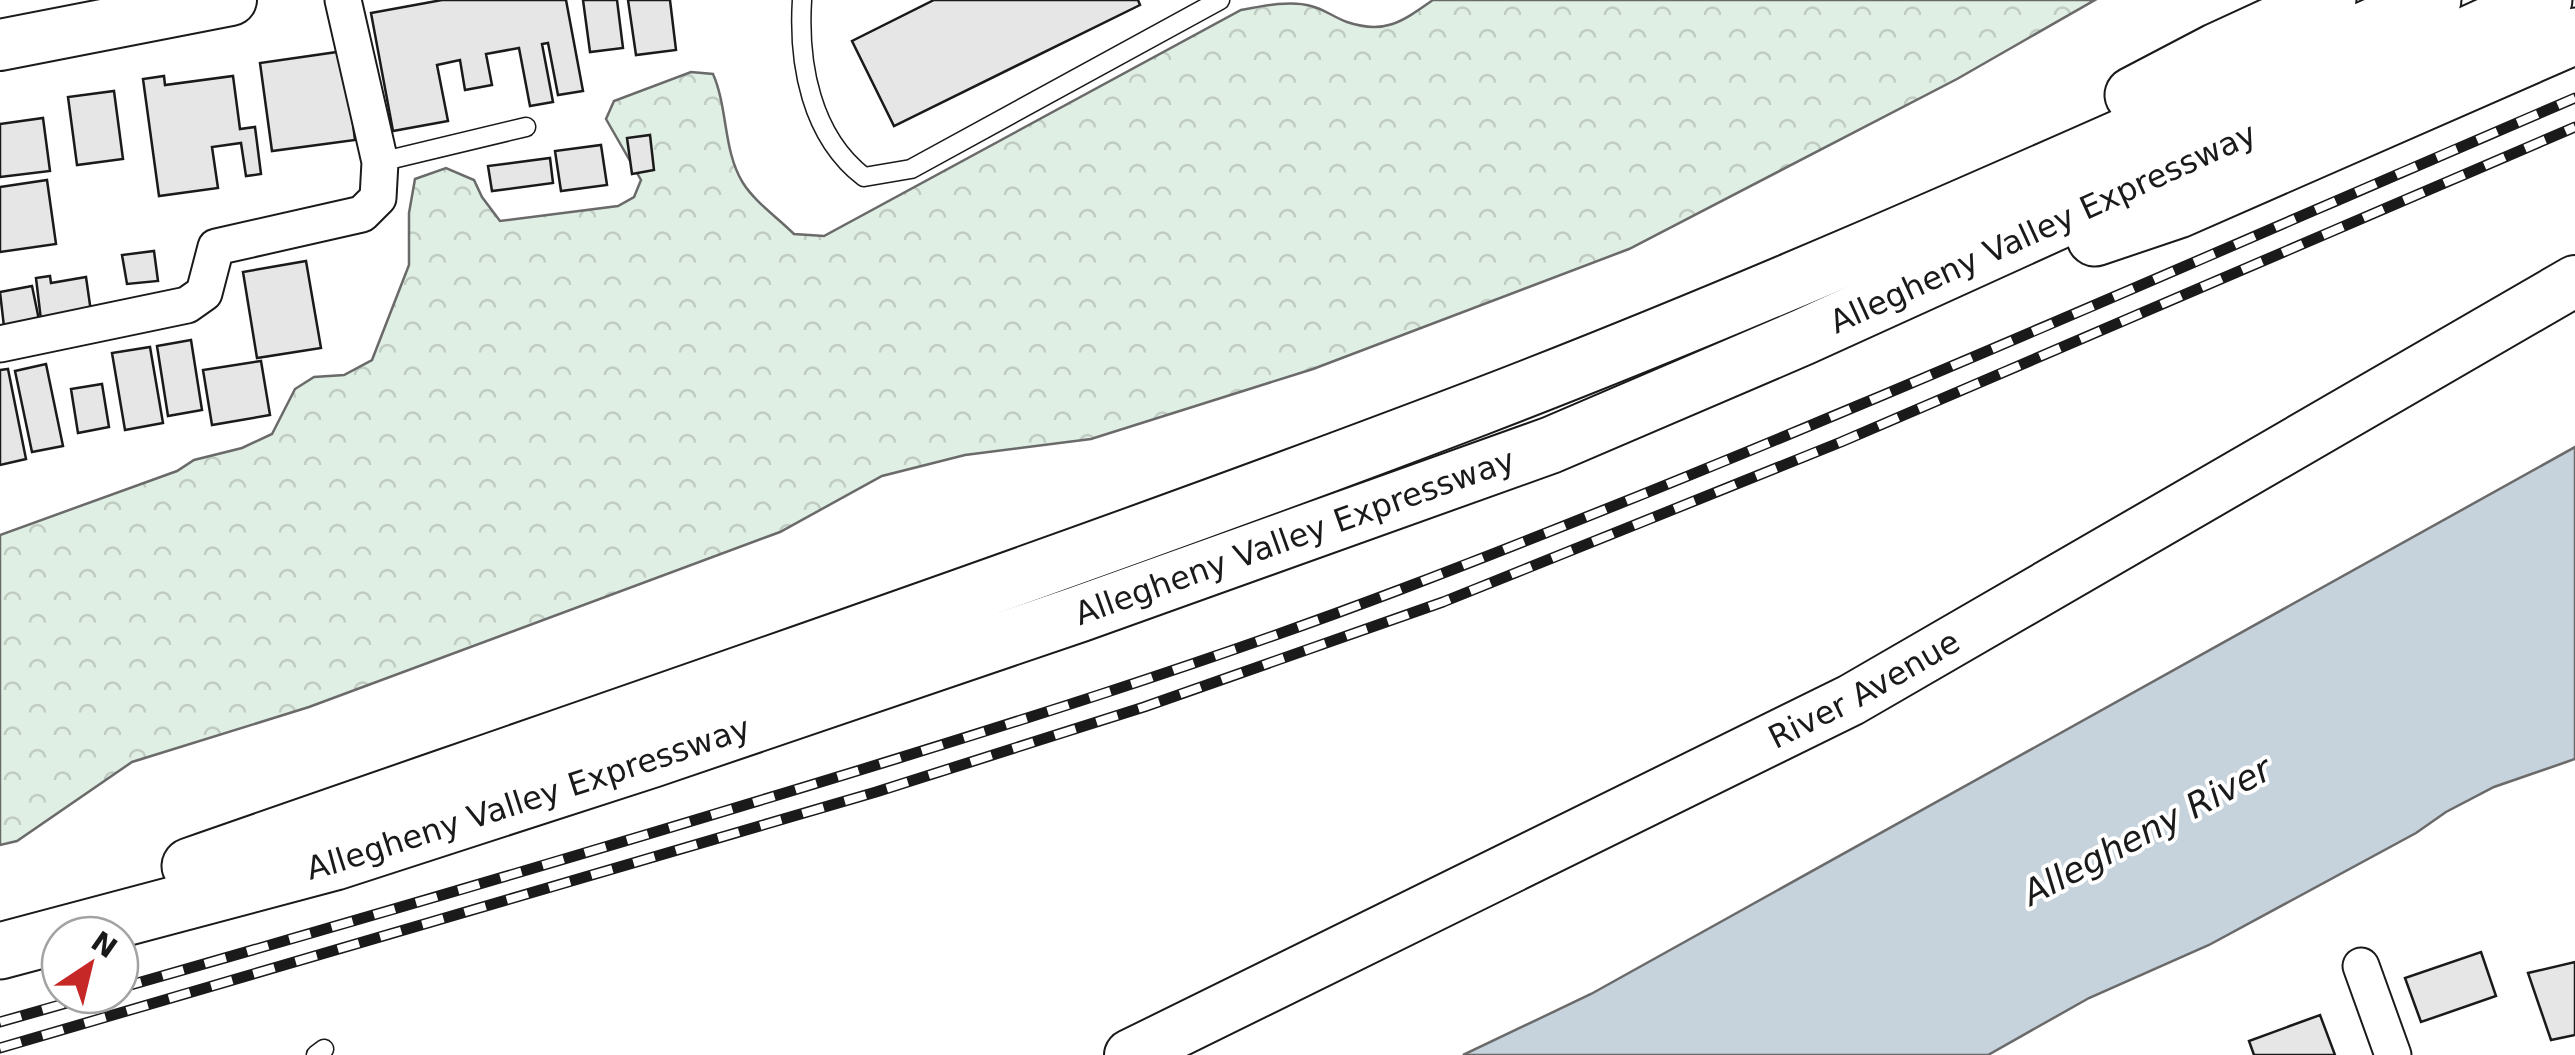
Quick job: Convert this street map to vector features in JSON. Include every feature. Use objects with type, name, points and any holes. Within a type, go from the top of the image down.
[{"type":"highway","points":[[1721,311],[2217,51],[2328,0]]},
{"type":"highway","name":"Allegheny Valley Expressway","points":[[0,920],[130,887],[1017,577],[1478,408],[1721,311],[2433,0]]},
{"type":"highway","name":"Allegheny Valley Expressway","points":[[0,951],[335,862],[949,658],[1552,445],[1803,336],[2178,210],[2558,27]]},
{"type":"street","points":[[0,45],[231,0]]},
{"type":"street","points":[[0,344],[187,305],[204,293],[216,247],[362,214],[378,198],[380,162],[344,0]]},
{"type":"street","name":"River Avenue","points":[[1130,1055],[1851,700],[2575,280]]},
{"type":"street","points":[[2361,966],[2393,1055]]},
{"type":"lane","points":[[802,0],[801,32],[814,113],[843,161],[864,177],[911,170],[1220,0]]},
{"type":"lane","points":[[380,162],[526,128]]},
{"type":"green space","points":[[1433,0],[2095,0],[1957,79],[1629,249],[1313,369],[1091,439],[965,455],[882,476],[780,532],[309,707],[132,762],[17,841],[0,845],[0,535],[272,434],[295,389],[314,377],[344,375],[372,360],[409,265],[409,213],[415,179],[446,168],[474,180],[500,221],[618,206],[634,197],[641,180],[606,119],[614,101],[691,72],[713,74],[732,157],[743,183],[794,234],[824,236],[1241,10],[1303,4],[1347,22],[1372,27],[1403,20]]},
{"type":"water","name":"Allegheny River","points":[[2575,447],[2575,759],[2494,787],[2209,945],[2089,998],[1988,1055],[1463,1055],[1591,994]]},
{"type":"building","points":[[442,0],[566,0],[583,91],[558,95],[548,43],[542,44],[553,102],[530,106],[519,48],[486,54],[492,85],[465,90],[460,60],[437,65],[448,121],[393,131],[371,13]]},
{"type":"building","points":[[583,0],[617,0],[623,48],[590,52]]},
{"type":"building","points":[[628,0],[670,0],[676,50],[636,55]]},
{"type":"building","points":[[934,0],[1138,0],[1140,5],[894,126],[852,41]]},
{"type":"building","points":[[344,51],[355,140],[272,151],[260,63]]},
{"type":"building","points":[[164,76],[165,85],[233,76],[240,129],[255,127],[261,174],[246,176],[241,143],[212,147],[218,188],[159,196],[143,79]]},
{"type":"building","points":[[114,91],[123,159],[77,165],[68,97]]},
{"type":"building","points":[[43,118],[50,171],[0,177],[0,124]]},
{"type":"building","points":[[650,135],[654,170],[632,174],[627,138]]},
{"type":"building","points":[[601,145],[607,185],[561,191],[555,151]]},
{"type":"building","points":[[550,158],[553,183],[492,191],[488,166]]},
{"type":"building","points":[[47,180],[56,244],[0,252],[0,187]]},
{"type":"building","points":[[154,251],[158,281],[127,284],[122,255]]},
{"type":"building","points":[[306,261],[321,348],[257,358],[243,272]]},
{"type":"building","points":[[50,276],[51,283],[86,277],[91,312],[41,320],[36,278]]},
{"type":"building","points":[[32,286],[39,320],[4,327],[0,292]]},
{"type":"building","points":[[191,340],[202,410],[168,416],[157,346]]},
{"type":"building","points":[[150,347],[163,423],[125,430],[112,353]]},
{"type":"building","points":[[261,361],[270,415],[212,425],[203,370]]},
{"type":"building","points":[[46,364],[63,446],[32,452],[15,371]]},
{"type":"building","points":[[8,369],[26,459],[0,465],[0,370]]},
{"type":"building","points":[[102,384],[109,427],[78,433],[71,389]]},
{"type":"building","points":[[2481,952],[2496,996],[2421,1022],[2405,978]]},
{"type":"building","points":[[2575,962],[2575,1035],[2551,1040],[2528,973]]},
{"type":"building","points":[[2320,1015],[2335,1055],[2254,1055],[2249,1041]]},
{"type":"railway","points":[[140,982],[876,765],[1251,644],[1548,532],[1843,412],[2575,98]]},
{"type":"railway","points":[[0,1048],[876,792],[1144,707],[1443,602],[1841,442],[2575,127]]},
{"type":"railway","points":[[0,1022],[40,1011]]}]
